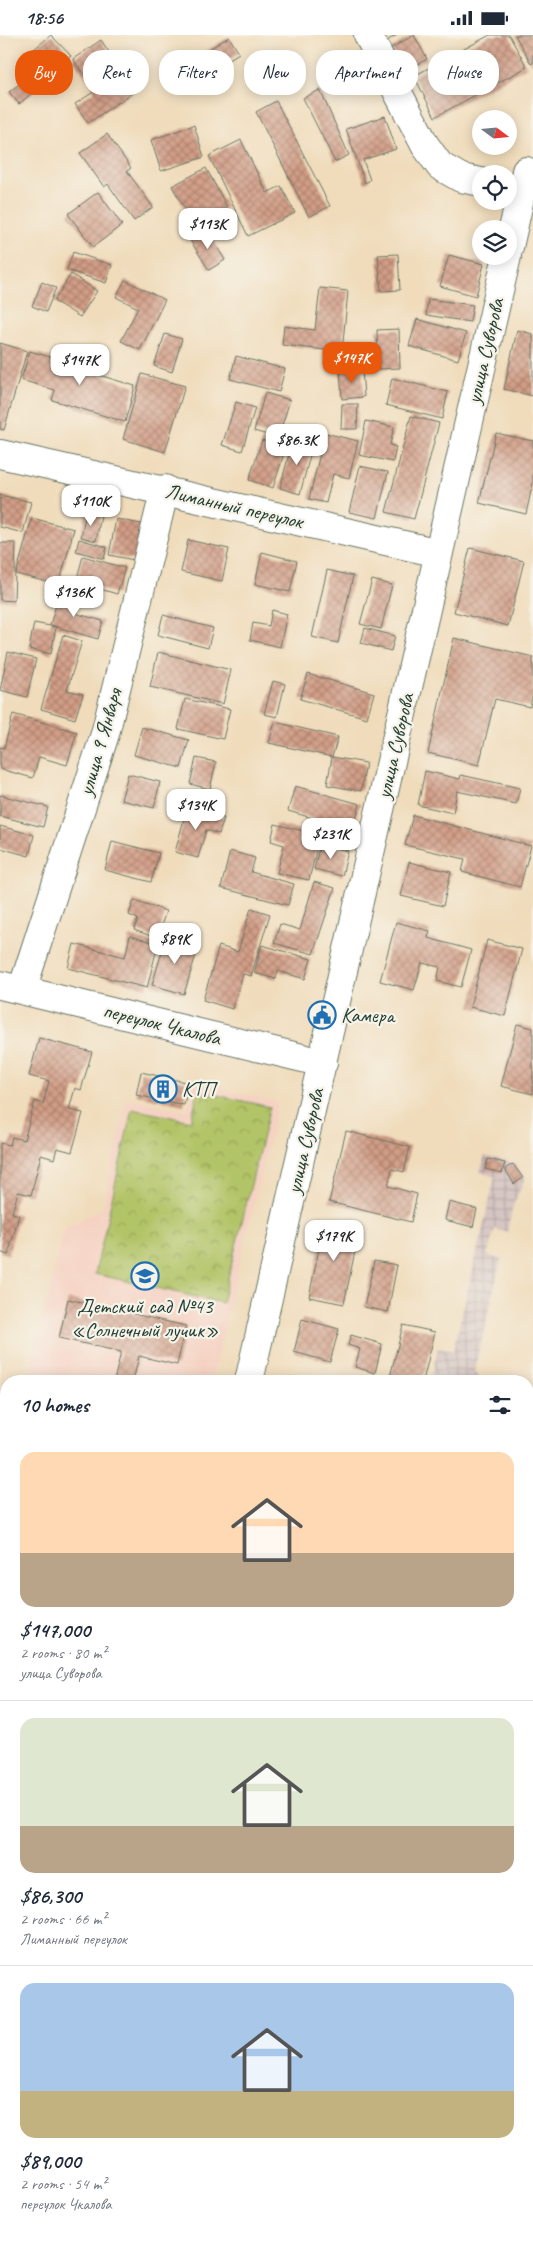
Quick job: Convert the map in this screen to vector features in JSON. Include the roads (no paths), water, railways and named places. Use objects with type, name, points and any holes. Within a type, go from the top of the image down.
[{"type":"street","points":[[368,35],[425,145],[440,166],[461,178],[472,180]]},
{"type":"street","points":[[514,220],[523,170]]},
{"type":"street","name":"улица Суворова","points":[[250,1375],[505,265]]},
{"type":"street","name":"Лиманный переулок","points":[[0,454],[165,489],[439,553]]},
{"type":"street","name":"улица 9 Января","points":[[11,988],[105,734],[165,489]]},
{"type":"street","name":"переулок Чкалова","points":[[11,988],[323,1063]]},
{"type":"place","name":"Камера","points":[[322,1015]]},
{"type":"place","name":"КТП","points":[[163,1089]]},
{"type":"place","name":"Детский сад №43 «Солнечный лучик»","points":[[145,1276]]}]
